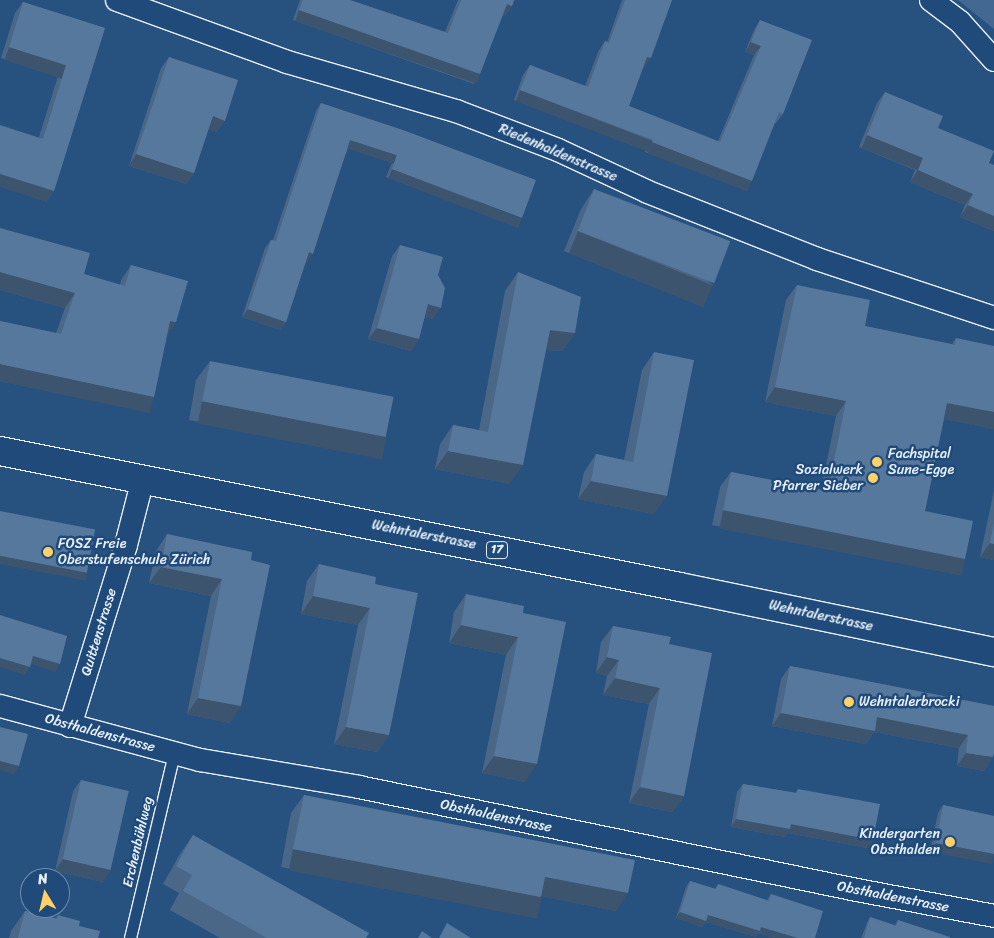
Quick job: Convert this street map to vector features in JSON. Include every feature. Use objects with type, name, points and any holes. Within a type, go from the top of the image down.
[{"type":"main road","name":"Wehntalerstrasse","points":[[0,451],[994,652]]},
{"type":"street","name":"Riedenhaldenstrasse","points":[[117,0],[287,62],[456,111],[558,150],[648,192],[817,259],[994,318]]},
{"type":"street","points":[[931,0],[960,22],[994,60]]},
{"type":"street","name":"Quittenstrasse","points":[[70,726],[126,545],[143,479]]},
{"type":"street","name":"Obsthaldenstrasse","points":[[0,706],[174,753],[248,770],[358,787],[857,890],[994,916]]},
{"type":"lane","name":"Erchenbühlweg","points":[[130,938],[174,753]]},
{"type":"shaded area","points":[[958,0],[994,0],[994,29]]},
{"type":"building","points":[[303,0],[350,0],[448,33],[461,0],[514,0],[512,6],[507,4],[480,74],[299,10]]},
{"type":"building","points":[[625,0],[672,0],[651,58],[647,57],[629,106],[720,142],[761,46],[751,42],[760,20],[812,40],[783,114],[779,112],[752,181],[652,142],[653,140],[520,90],[530,65],[588,87],[605,41],[609,43]]},
{"type":"building","points":[[23,2],[105,28],[54,191],[0,174],[0,125],[43,139],[66,65],[9,47]]},
{"type":"building","points":[[169,57],[238,80],[225,121],[213,116],[194,173],[136,154]]},
{"type":"building","points":[[885,92],[943,116],[938,128],[994,151],[989,163],[994,165],[994,216],[968,205],[973,194],[918,170],[923,158],[867,135]]},
{"type":"building","points":[[321,103],[403,130],[536,180],[522,218],[392,169],[397,155],[350,140],[313,254],[309,252],[286,322],[248,309],[271,240],[276,241]]},
{"type":"building","points":[[594,189],[730,241],[714,283],[578,231]]},
{"type":"building","points":[[0,228],[90,253],[84,274],[125,286],[131,265],[188,281],[176,322],[170,321],[154,397],[0,364],[0,321],[61,334],[75,293],[0,272]]},
{"type":"building","points":[[400,245],[443,257],[438,275],[445,288],[441,308],[428,304],[419,339],[377,328]]},
{"type":"building","points":[[518,272],[581,297],[575,333],[550,330],[523,465],[448,451],[453,425],[488,432]]},
{"type":"building","points":[[797,285],[870,300],[865,326],[955,345],[956,338],[994,346],[994,412],[947,403],[925,511],[973,521],[965,559],[723,510],[731,472],[828,491],[846,401],[775,387]]},
{"type":"building","points":[[654,352],[694,360],[667,496],[591,481],[596,454],[633,462]]},
{"type":"building","points":[[210,361],[394,397],[386,437],[202,401]]},
{"type":"building","name":"FOSZ Freie Oberstufenschule Zürich","points":[[0,511],[95,530],[87,573],[0,556]]},
{"type":"building","points":[[994,523],[994,544],[990,543]]},
{"type":"building","points":[[167,534],[252,552],[251,560],[270,565],[241,706],[198,698],[222,579],[161,567]]},
{"type":"building","points":[[319,564],[376,577],[375,584],[418,593],[389,735],[346,727],[370,608],[313,596]]},
{"type":"building","points":[[466,594],[524,606],[523,613],[566,622],[537,764],[494,756],[518,637],[461,625]]},
{"type":"building","points":[[0,615],[67,636],[60,664],[33,656],[30,667],[0,658]]},
{"type":"building","points":[[613,626],[671,637],[669,644],[712,653],[684,796],[640,787],[660,688],[615,678],[619,660],[607,657]]},
{"type":"building","points":[[790,666],[994,706],[993,757],[966,753],[968,735],[877,717],[875,731],[781,713]]},
{"type":"building","points":[[0,727],[28,734],[19,766],[0,761]]},
{"type":"building","points":[[81,780],[129,791],[111,870],[63,859]]},
{"type":"building","points":[[743,784],[797,793],[798,789],[880,804],[873,840],[791,824],[790,829],[736,819]]},
{"type":"building","points":[[304,795],[635,860],[628,893],[545,877],[541,897],[293,849]]},
{"type":"building","name":"Kindergarten Obsthalden","points":[[943,805],[994,816],[994,854],[936,843]]},
{"type":"building","points":[[193,835],[369,933],[366,938],[267,938],[183,891],[192,875],[176,866]]},
{"type":"building","points":[[690,881],[716,889],[718,884],[769,901],[771,894],[823,911],[815,938],[798,938],[761,927],[760,931],[708,915],[706,921],[680,912]]},
{"type":"building","points":[[870,917],[896,926],[898,920],[950,938],[864,938]]},
{"type":"building","points":[[23,918],[69,918],[80,921],[79,926],[100,931],[98,938],[18,938]]},
{"type":"building","points":[[447,923],[471,938],[439,938]]},
{"type":"building","points":[[422,931],[432,938],[418,938]]},
{"type":"place","name":"Fachspital Sune-Egge","points":[[877,462]]},
{"type":"place","name":"Sozialwerk Pfarrer Sieber","points":[[873,478]]},
{"type":"place","name":"FOSZ Freie Oberstufenschule Zürich","points":[[48,552]]},
{"type":"place","name":"Wehntalerbrocki","points":[[849,702]]},
{"type":"place","name":"Kindergarten Obsthalden","points":[[950,842]]}]
